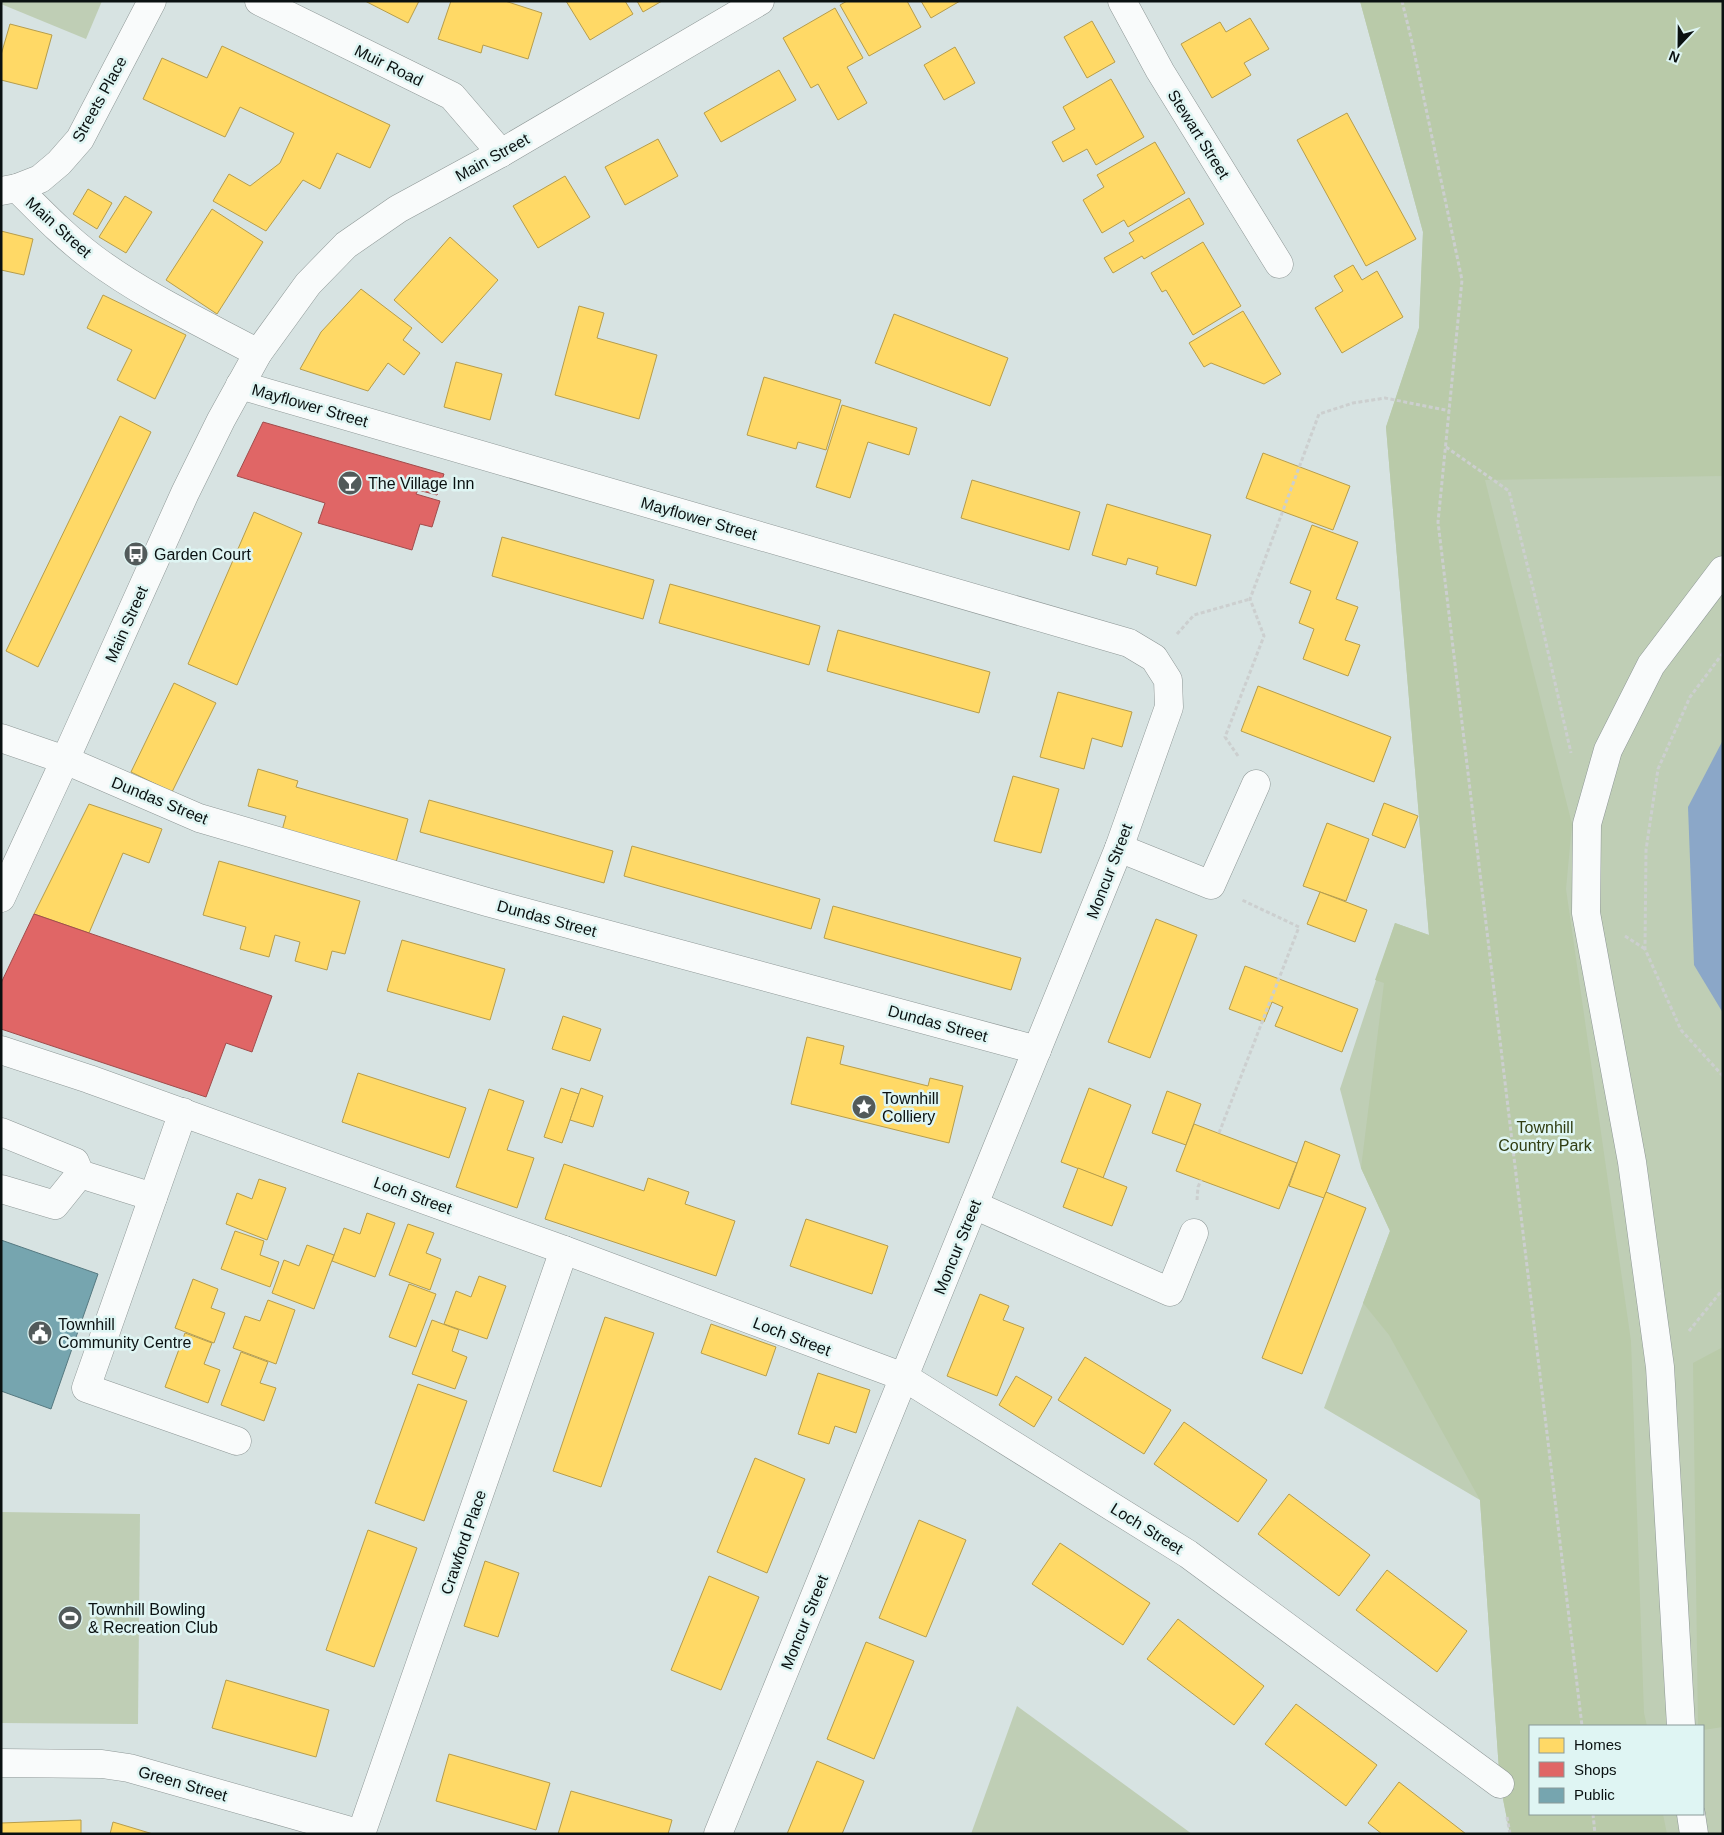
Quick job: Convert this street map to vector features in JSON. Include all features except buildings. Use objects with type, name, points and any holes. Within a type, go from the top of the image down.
[{"type":"street","name":"Streets Place","points":[[9,190],[40,180],[59,163],[80,139],[152,1]]},
{"type":"street","name":"Muir Road","points":[[259,1],[452,96],[501,153]]},
{"type":"street","name":"Main Street","points":[[1,898],[184,493],[258,353],[308,284],[346,245],[398,209],[501,153],[760,1]]},
{"type":"street","name":"Stewart Street","points":[[1122,1],[1160,71],[1279,264]]},
{"type":"street","name":"Main Street","points":[[9,190],[92,258],[147,294],[258,353]]},
{"type":"street","name":"Mayflower Street","points":[[240,385],[1129,643],[1154,658]]},
{"type":"street","points":[[1681,1725],[1660,1367],[1632,1162],[1586,913],[1587,824],[1608,750],[1651,665],[1723,570]]},
{"type":"street","name":"Moncur Street","points":[[718,1834],[1119,848],[1169,707],[1168,680],[1154,658]]},
{"type":"street","points":[[1,738],[65,760]]},
{"type":"street","name":"Dundas Street","points":[[65,760],[199,818],[496,904],[1037,1050]]},
{"type":"street","points":[[1119,848],[1211,886],[1256,784]]},
{"type":"street","name":"Loch Street","points":[[1,1050],[89,1078],[183,1112],[564,1250],[904,1377],[1188,1554],[1500,1784]]},
{"type":"street","points":[[183,1112],[86,1388],[237,1441]]},
{"type":"street","points":[[1,1132],[75,1162],[80,1174]]},
{"type":"street","points":[[80,1174],[154,1196]]},
{"type":"street","points":[[1,1189],[55,1205],[80,1174]]},
{"type":"street","points":[[974,1205],[1170,1292],[1194,1233]]},
{"type":"street","name":"Crawford Place","points":[[361,1834],[564,1250]]},
{"type":"street","name":"Green Street","points":[[1,1763],[102,1764],[129,1768],[361,1834]]},
{"type":"street","points":[[1691,1815],[1694,1834]]},
{"type":"path","points":[[1402,1],[1462,280],[1438,522],[1582,1725]]},
{"type":"path","points":[[1256,784],[1225,737],[1264,636],[1250,599],[1320,414],[1353,402],[1385,398],[1450,411]]},
{"type":"path","points":[[1446,446],[1509,491],[1573,761]]},
{"type":"path","points":[[1154,658],[1194,615],[1250,599]]},
{"type":"path","points":[[1723,653],[1690,698],[1658,769],[1646,850],[1646,949],[1681,1030],[1723,1076]]},
{"type":"path","points":[[1211,886],[1299,927],[1219,1134]]},
{"type":"path","points":[[1660,1367],[1723,1288]]},
{"type":"path","points":[[1593,1815],[1595,1834]]},
{"type":"green space","points":[[1,1],[102,1],[86,39],[1,4]]},
{"type":"green space","name":"Townhill Country Park","points":[[1360,1],[1723,1],[1723,1834],[1510,1834],[1500,1784],[1480,1500],[1324,1408],[1390,1231],[1361,1168],[1340,1089],[1395,923],[1429,935],[1386,427],[1419,328],[1423,232]]},
{"type":"green space","name":"Townhill Country Park","points":[[1360,1],[1723,1],[1723,476],[1485,480],[1572,824],[1566,889],[1631,1341],[1644,1713],[1647,1725],[1529,1725],[1529,1815],[1663,1815],[1667,1834],[1510,1834],[1500,1784],[1480,1500],[1389,1335],[1363,1303],[1390,1231],[1361,1168],[1384,983],[1375,980],[1395,923],[1429,935],[1386,427],[1419,328],[1423,232]]},
{"type":"green space","points":[[1723,1347],[1723,1727],[1704,1730],[1704,1725],[1698,1725],[1693,1363]]},
{"type":"green space","name":"Townhill Bowling & Recreation Club","points":[[1,1512],[140,1514],[138,1724],[1,1723]]},
{"type":"green space","points":[[1017,1706],[1192,1834],[971,1834]]},
{"type":"water","points":[[1723,740],[1723,1013],[1694,965],[1688,807]]},
{"type":"place","name":"The Village Inn","points":[[350,483]]},
{"type":"place","name":"Garden Court","points":[[136,554]]},
{"type":"place","name":"Townhill Colliery","points":[[864,1107]]},
{"type":"place","name":"Townhill Community Centre","points":[[40,1333]]},
{"type":"place","name":"Townhill Bowling & Recreation Club","points":[[70,1618]]}]
